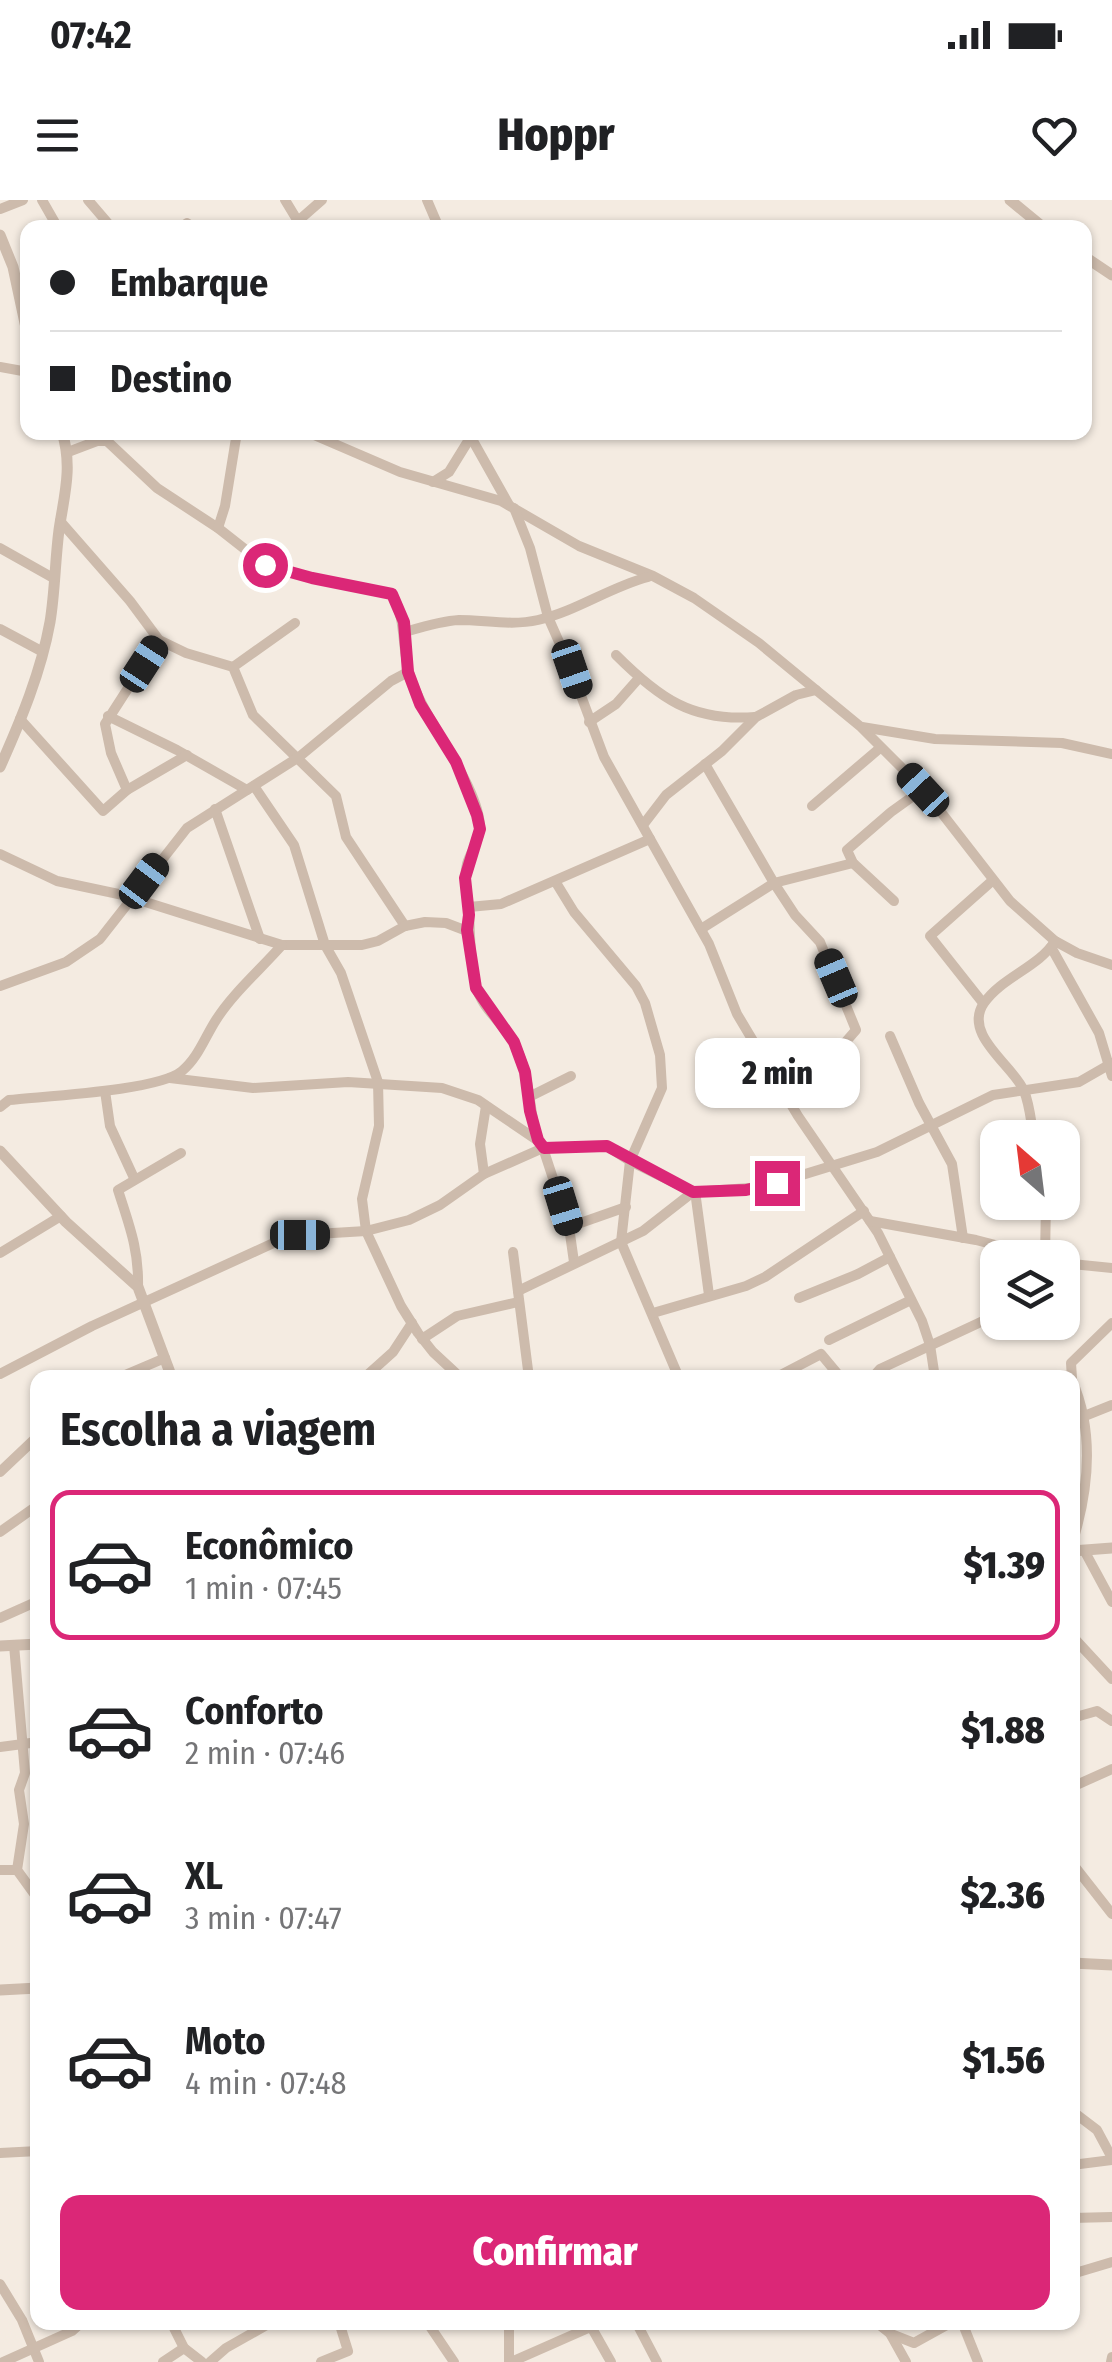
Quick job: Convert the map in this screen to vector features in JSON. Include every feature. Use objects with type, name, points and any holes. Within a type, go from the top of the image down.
[{"type":"street","points":[[0,209],[22,200]]},
{"type":"street","points":[[88,200],[105,220]]},
{"type":"street","points":[[301,220],[322,200]]},
{"type":"street","points":[[1010,200],[1034,220]]},
{"type":"street","points":[[0,235],[20,300]]},
{"type":"street","points":[[0,766],[43,652],[68,487],[64,440]]},
{"type":"street","points":[[218,528],[236,440]]},
{"type":"street","points":[[0,1374],[67,1338],[280,1240],[366,1231],[424,1213],[540,1144],[607,1146],[694,1192],[763,1187],[877,1152],[931,1128],[971,1104],[1023,1088],[1079,1082],[1111,1069],[1099,1032],[1053,944],[992,881],[923,790],[862,727],[817,690],[732,624],[653,576],[579,546],[512,506],[400,472],[326,440]]},
{"type":"street","points":[[433,482],[449,472],[466,440]]},
{"type":"street","points":[[472,440],[512,506],[530,548],[548,617],[613,775],[701,930],[737,1014],[890,1257],[930,1345],[934,1370]]},
{"type":"street","points":[[68,452],[106,441],[156,488],[218,528],[265,565],[392,594],[405,632],[408,672],[425,713],[456,762],[477,815],[480,829],[465,878],[467,930],[476,988],[514,1042],[525,1072],[540,1144],[569,1226],[574,1262]]},
{"type":"street","points":[[60,520],[109,574],[158,640],[186,654],[234,667]]},
{"type":"street","points":[[0,548],[55,579]]},
{"type":"street","points":[[405,632],[457,620],[520,623],[548,617],[628,581],[653,576]]},
{"type":"street","points":[[234,667],[296,623]]},
{"type":"street","points":[[0,630],[43,652]]},
{"type":"street","points":[[128,790],[105,732],[108,716],[158,640]]},
{"type":"street","points":[[616,655],[639,678],[682,708],[732,718],[756,717]]},
{"type":"street","points":[[234,667],[253,715],[336,796],[346,837],[405,926]]},
{"type":"street","points":[[0,986],[83,952],[113,925],[186,828],[298,757],[391,681],[408,672]]},
{"type":"street","points":[[796,694],[797,674]]},
{"type":"street","points":[[589,722],[616,704],[639,678]]},
{"type":"street","points":[[643,825],[674,788],[756,717],[796,694],[817,690]]},
{"type":"street","points":[[108,716],[250,788],[294,845],[325,944],[341,974],[378,1082],[379,1126],[362,1199],[366,1231],[422,1339],[453,1370]]},
{"type":"street","points":[[732,718],[738,736]]},
{"type":"street","points":[[20,719],[103,811],[128,790],[187,755]]},
{"type":"street","points":[[862,727],[935,739],[1062,744],[1112,754]]},
{"type":"street","points":[[812,806],[880,748]]},
{"type":"street","points":[[706,764],[774,883],[795,915],[815,933],[856,1030],[784,1093]]},
{"type":"street","points":[[894,900],[853,863],[846,850],[923,790]]},
{"type":"street","points":[[215,809],[260,939]]},
{"type":"street","points":[[468,907],[501,904],[650,839]]},
{"type":"street","points":[[0,854],[57,882],[131,898],[282,945],[362,944],[378,941],[405,926],[438,922],[467,930]]},
{"type":"street","points":[[701,930],[774,883],[853,863]]},
{"type":"street","points":[[554,881],[574,912],[636,986],[646,1003],[660,1055],[659,1099],[630,1161],[621,1242],[676,1370]]},
{"type":"street","points":[[983,1004],[930,936],[992,881]]},
{"type":"street","points":[[1053,944],[1112,964]]},
{"type":"street","points":[[1030,1120],[1023,1088],[982,1034],[979,1020],[983,1004],[1053,944]]},
{"type":"street","points":[[170,1078],[182,1071],[216,1019],[282,945]]},
{"type":"street","points":[[890,1036],[931,1128],[952,1164],[963,1238]]},
{"type":"street","points":[[529,1097],[571,1076]]},
{"type":"street","points":[[3,1101],[104,1091],[170,1078],[254,1088],[378,1082],[442,1088],[486,1106],[540,1144]]},
{"type":"street","points":[[104,1091],[110,1126],[134,1178]]},
{"type":"street","points":[[484,1174],[481,1130],[486,1106]]},
{"type":"street","points":[[0,1152],[61,1216],[138,1287],[169,1370]]},
{"type":"street","points":[[138,1287],[131,1222],[118,1191],[181,1153]]},
{"type":"street","points":[[422,1339],[458,1316],[518,1297],[574,1262],[621,1242],[659,1220],[694,1192]]},
{"type":"street","points":[[694,1192],[710,1295]]},
{"type":"street","points":[[569,1226],[626,1206]]},
{"type":"street","points":[[0,1253],[61,1216]]},
{"type":"street","points":[[653,1313],[746,1286],[867,1216],[930,1234],[980,1242]]},
{"type":"street","points":[[513,1252],[528,1370]]},
{"type":"street","points":[[798,1298],[890,1257]]},
{"type":"street","points":[[1080,1267],[1112,1268]]},
{"type":"street","points":[[829,1340],[911,1300]]},
{"type":"street","points":[[880,1370],[980,1322]]},
{"type":"street","points":[[373,1370],[393,1352],[412,1323]]},
{"type":"street","points":[[1071,1370],[1071,1363],[1112,1323]]},
{"type":"street","points":[[790,1370],[820,1354],[834,1370]]},
{"type":"street","points":[[137,1370],[165,1358]]},
{"type":"street","points":[[1080,1419],[1112,1405]]},
{"type":"street","points":[[1080,1427],[1086,1478],[1080,1520]]},
{"type":"street","points":[[0,1472],[30,1444]]},
{"type":"street","points":[[1080,1479],[1086,1478]]},
{"type":"street","points":[[0,1532],[30,1510]]},
{"type":"street","points":[[1080,1548],[1112,1548]]},
{"type":"street","points":[[1080,1554],[1112,1602]]},
{"type":"street","points":[[0,1618],[30,1605]]},
{"type":"street","points":[[1080,1645],[1112,1680]]},
{"type":"street","points":[[7,1646],[25,1773],[18,1798],[24,1824],[17,1870],[30,1888]]},
{"type":"street","points":[[1080,1716],[1097,1711],[1112,1721]]},
{"type":"street","points":[[0,1747],[30,1742]]},
{"type":"street","points":[[1080,1784],[1112,1769]]},
{"type":"street","points":[[0,1870],[17,1870]]},
{"type":"street","points":[[1080,1873],[1112,1914]]},
{"type":"street","points":[[1080,1963],[1112,1964]]},
{"type":"street","points":[[0,1990],[30,1988]]},
{"type":"street","points":[[1080,2117],[1097,2130],[1112,2159],[1080,2165]]},
{"type":"street","points":[[0,2153],[30,2151]]},
{"type":"street","points":[[1080,2218],[1112,2217]]},
{"type":"street","points":[[1080,2272],[1112,2262]]},
{"type":"street","points":[[0,2284],[39,2362]]},
{"type":"street","points":[[3,2362],[68,2330]]},
{"type":"street","points":[[176,2330],[184,2348],[202,2362]]},
{"type":"street","points":[[210,2362],[258,2330]]},
{"type":"street","points":[[321,2362],[348,2351],[341,2330]]},
{"type":"street","points":[[433,2330],[454,2362]]},
{"type":"street","points":[[509,2330],[510,2362],[581,2330]]},
{"type":"street","points":[[597,2330],[612,2362]]},
{"type":"street","points":[[640,2330],[657,2362]]},
{"type":"street","points":[[886,2330],[914,2344]]},
{"type":"street","points":[[906,2362],[914,2344],[938,2330]]},
{"type":"street","points":[[965,2330],[978,2362]]},
{"type":"street","points":[[891,2334],[906,2362]]},
{"type":"street","points":[[163,2362],[184,2348]]},
{"type":"route","points":[[265,565],[392,594],[397,602],[404,622],[408,672],[420,704],[456,762],[480,829],[465,878],[467,930],[476,988],[514,1042],[525,1072],[538,1140],[544,1148],[607,1146],[693,1192],[746,1190],[777,1183]]}]
